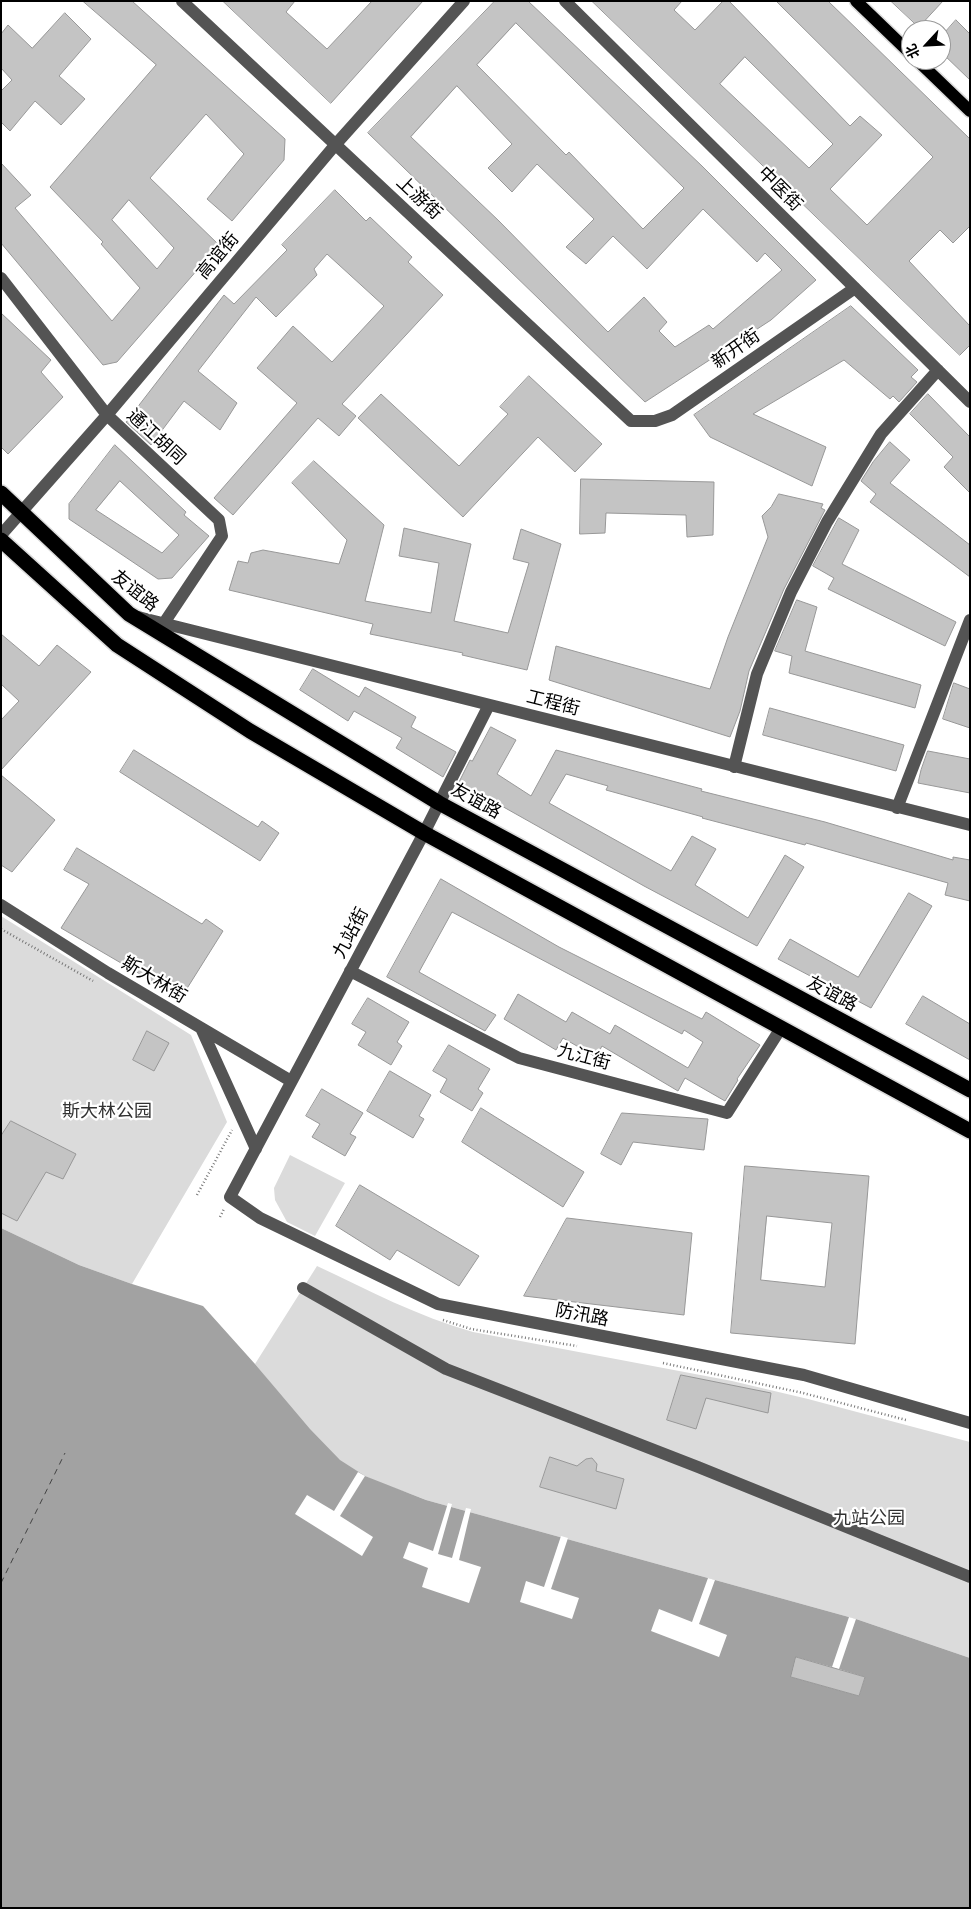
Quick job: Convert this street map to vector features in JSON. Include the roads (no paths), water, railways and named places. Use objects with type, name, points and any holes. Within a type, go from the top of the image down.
[{"type":"highway","name":"友谊路","points":[[1,493],[128,614],[439,803],[970,1090]]},
{"type":"highway","points":[[1,540],[118,645],[250,731],[424,833],[970,1131]]},
{"type":"main road","points":[[856,1],[901,44]]},
{"type":"main road","points":[[927,70],[970,111]]},
{"type":"street","name":"上游街","points":[[182,1],[630,421]]},
{"type":"street","name":"高谊街","points":[[1,534],[107,415],[336,144],[464,1]]},
{"type":"street","name":"中医街","points":[[565,1],[970,402]]},
{"type":"street","name":"通江胡同","points":[[1,278],[107,415],[219,520],[222,536],[164,623]]},
{"type":"street","name":"新开街","points":[[630,421],[655,421],[672,415],[856,288]]},
{"type":"street","points":[[734,767],[757,674],[791,592],[827,522],[881,434],[938,370]]},
{"type":"street","name":"工程街","points":[[128,614],[970,825]]},
{"type":"street","points":[[897,808],[970,620]]},
{"type":"street","name":"九站街","points":[[242,1176],[424,833],[489,705]]},
{"type":"street","name":"斯大林街","points":[[1,905],[108,973],[291,1081]]},
{"type":"street","name":"九江街","points":[[350,971],[519,1058],[727,1113],[781,1028]]},
{"type":"street","points":[[201,1028],[256,1149]]},
{"type":"street","name":"防汛路","points":[[242,1176],[230,1197],[260,1218],[438,1304],[804,1375],[970,1423]]},
{"type":"street","points":[[303,1288],[446,1369],[698,1467],[970,1578]]},
{"type":"park label","name":"斯大林公园","points":[[107,1112]]},
{"type":"park label","name":"九站公园","points":[[869,1519]]}]
